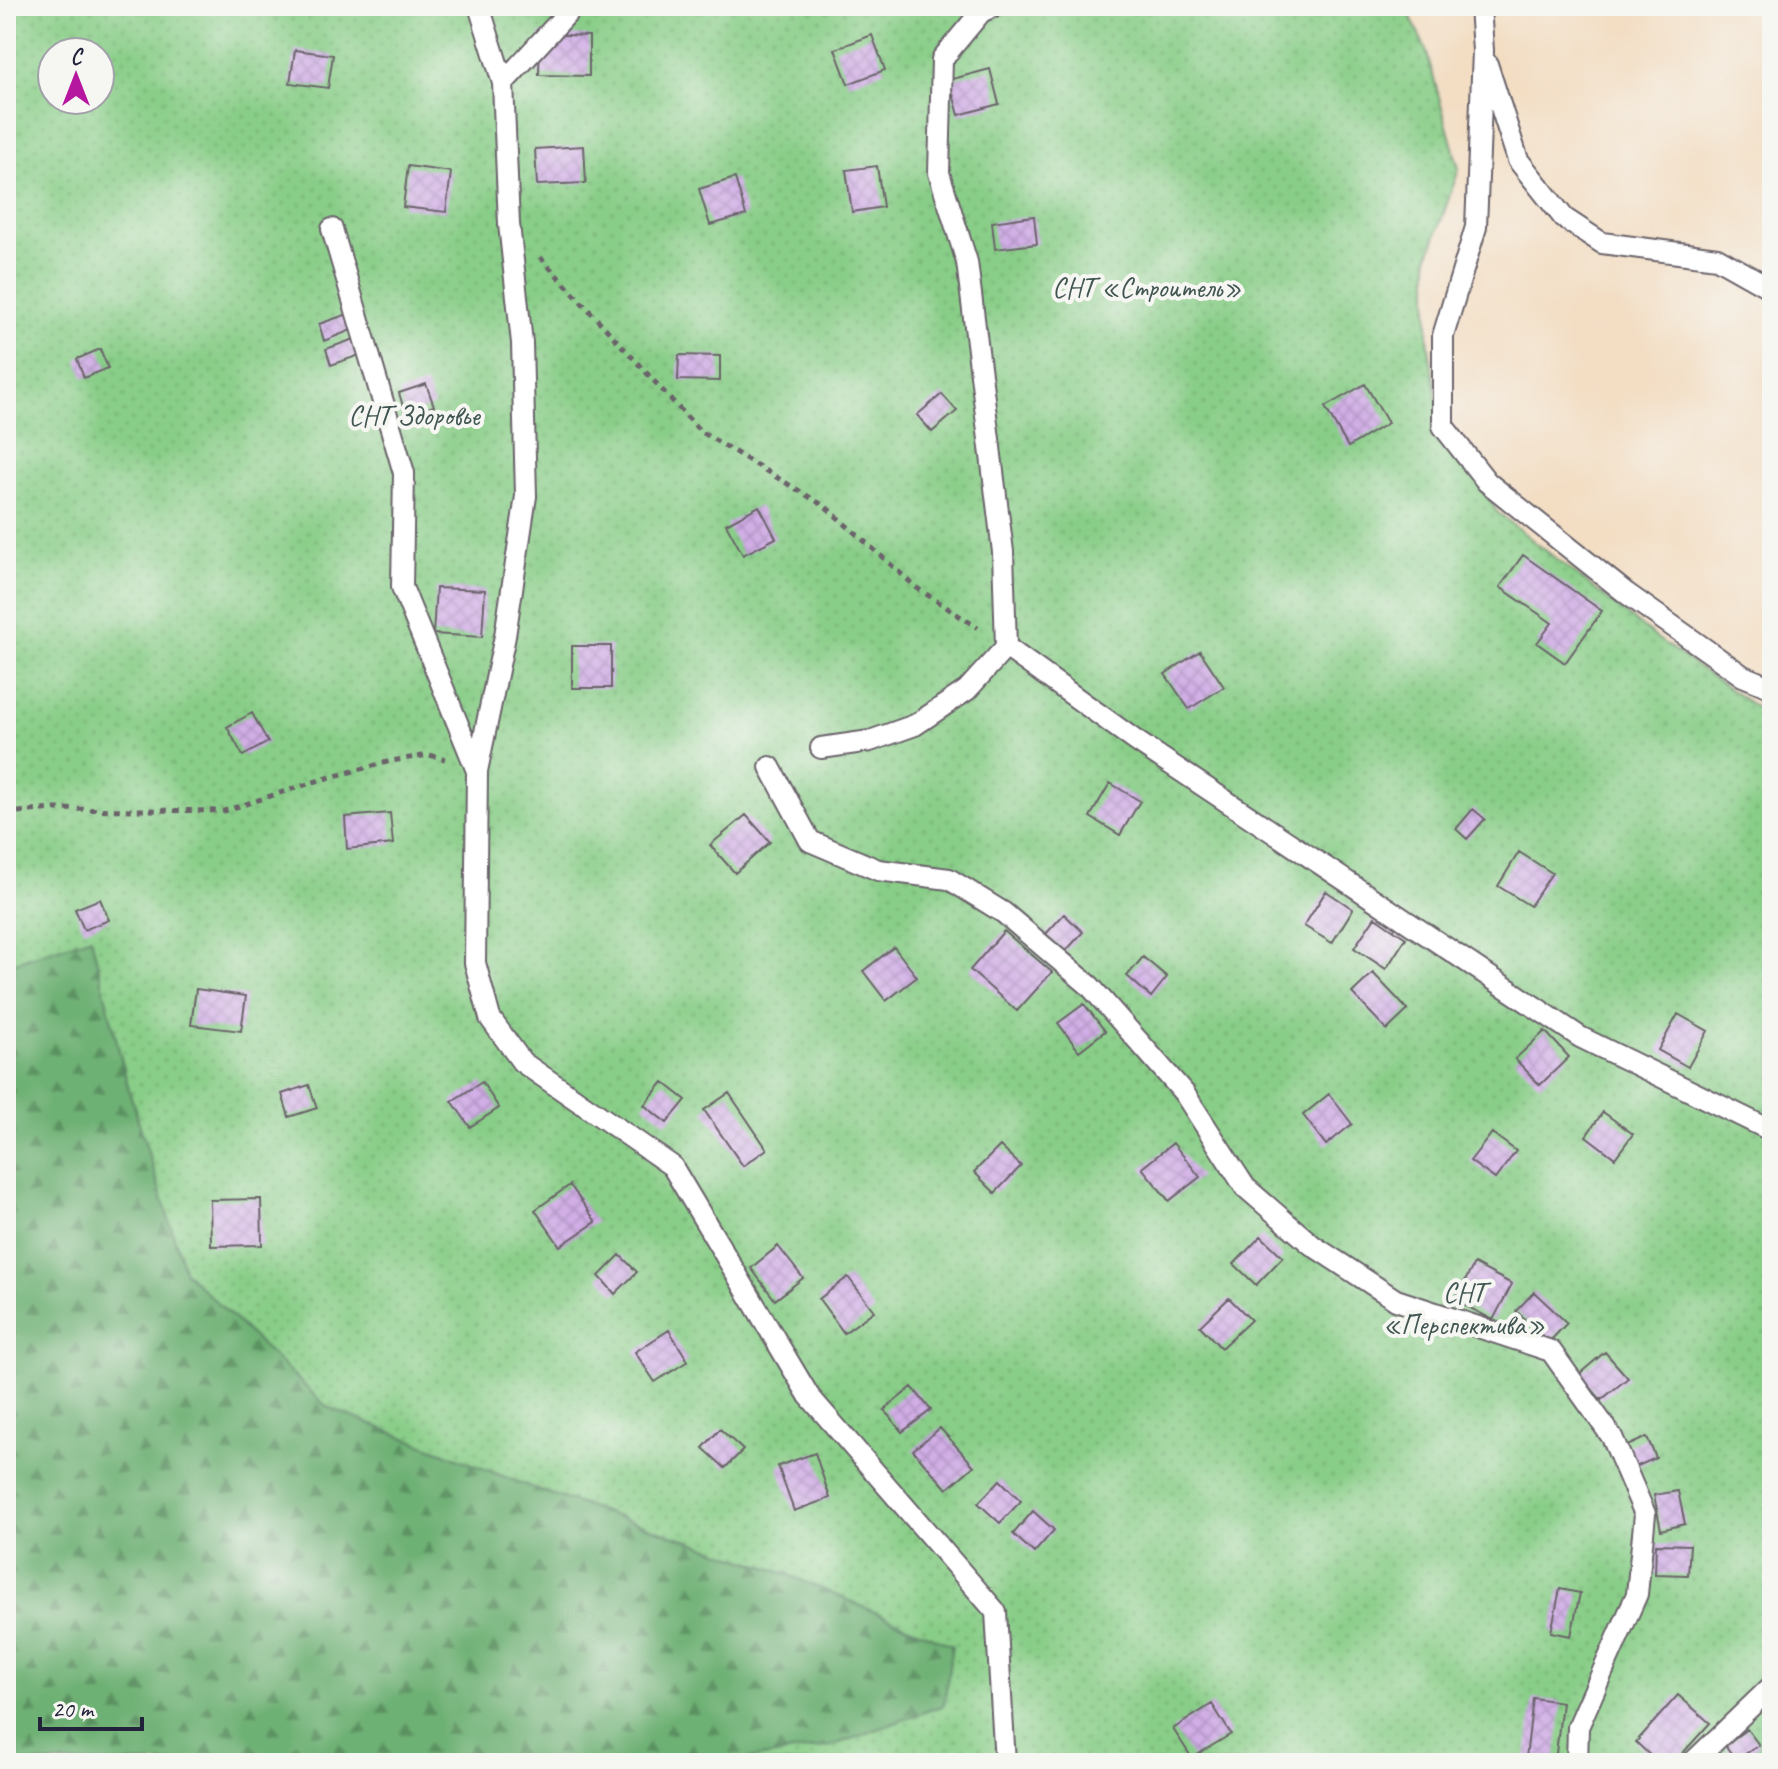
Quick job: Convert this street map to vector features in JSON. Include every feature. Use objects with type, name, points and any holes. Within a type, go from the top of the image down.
[{"type":"lane","points":[[479,6],[503,83],[509,224],[522,343],[526,496],[505,636],[477,771],[475,963],[490,1018],[522,1062],[672,1166],[809,1396],[996,1612],[1005,1763]]},
{"type":"lane","points":[[503,83],[574,6]]},
{"type":"lane","points":[[821,748],[870,741],[915,725],[967,690],[1006,647],[1003,552],[967,262],[939,173],[942,59],[981,12],[994,6]]},
{"type":"lane","points":[[1480,6],[1483,51],[1476,227],[1443,336],[1443,426],[1487,482],[1626,593],[1743,676],[1772,688]]},
{"type":"lane","points":[[1483,51],[1518,160],[1564,218],[1602,243],[1717,258],[1772,289]]},
{"type":"lane","points":[[332,229],[404,473],[402,587],[477,771]]},
{"type":"lane","points":[[1006,647],[1136,741],[1580,1037],[1772,1131]]},
{"type":"lane","points":[[770,767],[810,841],[878,870],[949,879],[1004,913],[1090,986],[1184,1093],[1245,1187],[1312,1245],[1396,1300],[1551,1351],[1612,1437],[1645,1514],[1637,1594],[1578,1727],[1577,1763]]},
{"type":"lane","points":[[1692,1763],[1772,1686]]},
{"type":"path","points":[[509,224],[700,431],[826,507],[917,588],[1006,647]]},
{"type":"path","points":[[6,813],[55,809],[224,811],[320,780],[391,761],[429,755],[477,771]]},
{"type":"green space","points":[[6,6],[1406,6],[1426,50],[1459,169],[1428,258],[1428,339],[1440,422],[1497,512],[1655,637],[1772,719],[1772,1763],[725,1763],[832,1746],[944,1705],[952,1645],[787,1574],[536,1489],[327,1407],[185,1272],[129,1090],[91,937],[6,965]]},
{"type":"green space","points":[[91,937],[129,1090],[185,1272],[327,1407],[536,1489],[787,1574],[952,1645],[944,1705],[832,1746],[725,1763],[6,1763],[6,965]]},
{"type":"building","points":[[540,34],[589,36],[589,76],[539,75]]},
{"type":"building","points":[[872,35],[885,70],[848,84],[835,49]]},
{"type":"building","points":[[295,50],[333,55],[328,88],[290,83]]},
{"type":"building","points":[[990,69],[999,104],[959,115],[949,80]]},
{"type":"building","points":[[584,146],[586,183],[537,185],[535,149]]},
{"type":"building","points":[[408,166],[451,172],[446,212],[403,207]]},
{"type":"building","points":[[877,166],[883,207],[852,212],[846,170]]},
{"type":"building","points":[[735,178],[746,215],[710,225],[699,189]]},
{"type":"building","points":[[1034,216],[1037,244],[995,249],[992,222]]},
{"type":"building","points":[[348,314],[354,329],[324,341],[319,324]]},
{"type":"building","points":[[354,339],[360,355],[331,365],[326,349]]},
{"type":"building","points":[[100,349],[108,368],[84,378],[77,359]]},
{"type":"building","points":[[679,355],[720,356],[720,381],[678,380]]},
{"type":"building","points":[[426,384],[434,406],[406,416],[399,393]]},
{"type":"building","points":[[1365,384],[1388,423],[1348,447],[1325,407]]},
{"type":"building","points":[[942,394],[957,411],[932,432],[917,415]]},
{"type":"building","points":[[759,506],[776,538],[743,555],[726,524]]},
{"type":"building","points":[[1523,555],[1602,611],[1565,663],[1537,643],[1552,623],[1500,587]]},
{"type":"building","points":[[436,588],[485,590],[482,637],[433,634]]},
{"type":"building","points":[[572,646],[611,646],[611,688],[572,688]]},
{"type":"building","points":[[1200,651],[1224,687],[1189,709],[1165,674]]},
{"type":"building","points":[[252,713],[268,742],[243,756],[227,727]]},
{"type":"building","points":[[1110,783],[1140,801],[1120,835],[1090,817]]},
{"type":"building","points":[[1473,809],[1485,819],[1467,839],[1456,829]]},
{"type":"building","points":[[390,813],[393,844],[347,849],[345,817]]},
{"type":"building","points":[[746,815],[770,842],[735,873],[710,845]]},
{"type":"building","points":[[1519,852],[1552,873],[1530,906],[1498,886]]},
{"type":"building","points":[[1326,891],[1353,909],[1332,943],[1304,926]]},
{"type":"building","points":[[100,899],[109,920],[84,930],[75,909]]},
{"type":"building","points":[[1064,914],[1083,932],[1065,952],[1045,935]]},
{"type":"building","points":[[1375,917],[1406,938],[1386,969],[1354,948]]},
{"type":"building","points":[[1004,931],[1052,972],[1017,1011],[970,970]]},
{"type":"building","points":[[894,947],[917,977],[886,1001],[863,971]]},
{"type":"building","points":[[1143,957],[1167,977],[1151,997],[1127,976]]},
{"type":"building","points":[[1373,973],[1408,1010],[1387,1030],[1352,993]]},
{"type":"building","points":[[196,989],[246,996],[241,1031],[191,1025]]},
{"type":"building","points":[[1084,1004],[1105,1031],[1079,1051],[1058,1023]]},
{"type":"building","points":[[1678,1014],[1708,1031],[1688,1067],[1658,1050]]},
{"type":"building","points":[[1545,1031],[1569,1057],[1540,1085],[1515,1059]]},
{"type":"building","points":[[482,1082],[499,1108],[470,1127],[452,1101]]},
{"type":"building","points":[[663,1082],[686,1100],[667,1123],[644,1105]]},
{"type":"building","points":[[309,1085],[317,1108],[289,1117],[282,1094]]},
{"type":"building","points":[[729,1093],[767,1149],[743,1166],[704,1110]]},
{"type":"building","points":[[1329,1094],[1352,1124],[1326,1145],[1303,1115]]},
{"type":"building","points":[[1603,1112],[1633,1134],[1615,1158],[1586,1136]]},
{"type":"building","points":[[1492,1133],[1516,1151],[1495,1179],[1470,1161]]},
{"type":"building","points":[[1173,1143],[1200,1177],[1169,1201],[1142,1168]]},
{"type":"building","points":[[1000,1146],[1021,1166],[995,1193],[974,1172]]},
{"type":"building","points":[[570,1185],[596,1222],[560,1246],[535,1210]]},
{"type":"building","points":[[261,1199],[262,1245],[211,1246],[210,1200]]},
{"type":"building","points":[[1261,1236],[1283,1257],[1256,1285],[1234,1264]]},
{"type":"building","points":[[778,1246],[803,1278],[775,1300],[751,1268]]},
{"type":"building","points":[[620,1255],[637,1272],[615,1294],[599,1276]]},
{"type":"building","points":[[1474,1264],[1512,1284],[1493,1320],[1455,1300]]},
{"type":"building","points":[[848,1277],[874,1311],[844,1333],[819,1299]]},
{"type":"building","points":[[1534,1292],[1567,1323],[1549,1342],[1516,1311]]},
{"type":"building","points":[[1229,1298],[1251,1320],[1221,1348],[1200,1326]]},
{"type":"building","points":[[669,1330],[688,1361],[655,1382],[635,1352]]},
{"type":"building","points":[[1605,1352],[1628,1378],[1601,1400],[1579,1374]]},
{"type":"building","points":[[912,1387],[931,1410],[902,1432],[884,1410]]},
{"type":"building","points":[[940,1428],[974,1466],[947,1489],[913,1450]]},
{"type":"building","points":[[720,1429],[743,1450],[725,1468],[703,1448]]},
{"type":"building","points":[[1647,1437],[1656,1458],[1633,1468],[1625,1447]]},
{"type":"building","points":[[815,1453],[830,1498],[794,1511],[778,1466]]},
{"type":"building","points":[[1000,1480],[1021,1501],[1000,1523],[978,1503]]},
{"type":"building","points":[[1678,1491],[1685,1524],[1661,1530],[1654,1495]]},
{"type":"building","points":[[1033,1511],[1054,1530],[1034,1553],[1013,1534]]},
{"type":"building","points":[[1656,1544],[1690,1545],[1688,1575],[1655,1574]]},
{"type":"building","points":[[1560,1589],[1580,1593],[1571,1636],[1551,1632]]},
{"type":"building","points":[[1678,1695],[1710,1723],[1674,1763],[1658,1763],[1636,1742]]},
{"type":"building","points":[[1533,1698],[1562,1702],[1555,1762],[1526,1758]]},
{"type":"building","points":[[1212,1704],[1231,1734],[1192,1758],[1173,1729]]},
{"type":"building","points":[[1747,1729],[1759,1745],[1736,1760],[1725,1745]]},
{"type":"park label","name":"СНТ «Строитель»","points":[[1147,287]]},
{"type":"park label","name":"СНТ Здоровье","points":[[414,415]]},
{"type":"park label","name":"СНТ «Перспектива»","points":[[1464,1308]]}]
